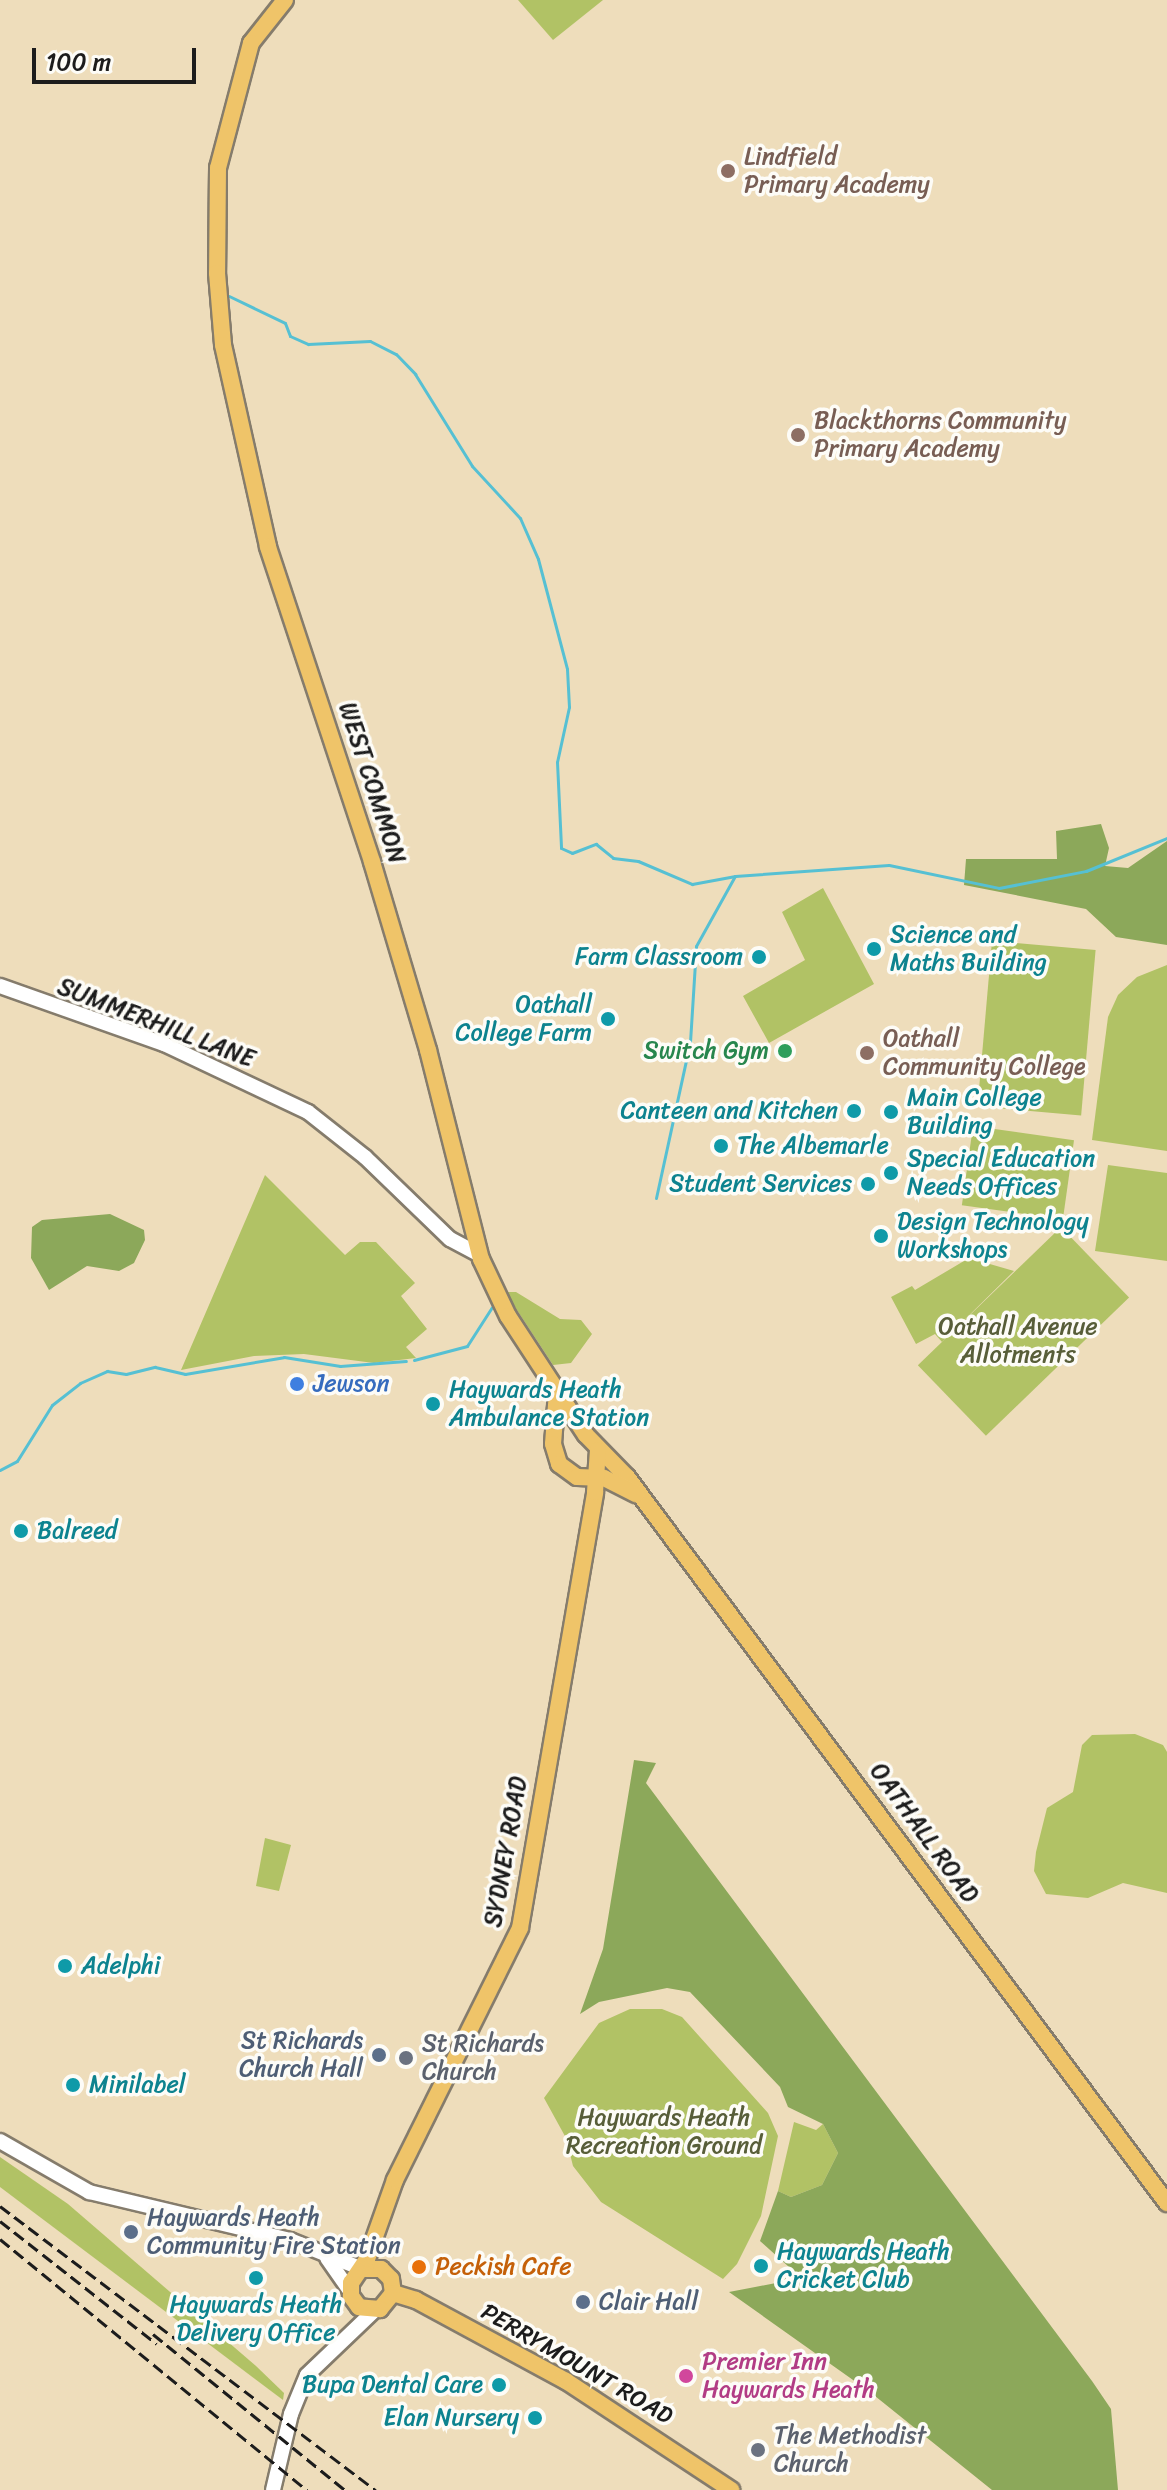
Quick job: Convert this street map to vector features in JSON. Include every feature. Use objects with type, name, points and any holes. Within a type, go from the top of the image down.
[{"type":"main road","name":"WEST COMMON","points":[[285,0],[251,43],[218,168],[217,273],[223,345],[268,547],[372,862],[428,1050],[480,1255],[508,1316],[586,1435],[591,1469]]},
{"type":"main road","points":[[557,1392],[555,1438],[559,1464],[591,1469],[632,1492]]},
{"type":"main road","points":[[555,1438],[567,1429],[586,1435]]},
{"type":"main road","name":"OATHALL ROAD","points":[[591,1469],[627,1477],[632,1492],[881,1813],[1167,2203]]},
{"type":"main road","name":"SYDNEY ROAD","points":[[362,2269],[395,2180],[520,1928],[591,1506],[591,1469]]},
{"type":"main road","points":[[591,1506],[609,1490],[632,1492]]},
{"type":"main road","name":"SYDNEY ROAD","points":[[378,2228],[381,2269]]},
{"type":"main road","points":[[362,2269],[381,2269],[391,2279],[393,2293],[386,2305],[374,2311],[352,2296],[362,2269]]},
{"type":"main road","name":"PERRYMOUNT ROAD","points":[[393,2293],[416,2300],[566,2381],[731,2490]]},
{"type":"street","name":"SUMMERHILL LANE","points":[[0,986],[164,1044],[308,1112],[365,1157],[450,1239],[480,1255]]},
{"type":"street","points":[[0,2141],[89,2192],[276,2236],[362,2269]]},
{"type":"street","points":[[327,2258],[352,2296],[342,2337]]},
{"type":"street","points":[[277,2485],[301,2387],[342,2337],[374,2311]]},
{"type":"green space","points":[[518,0],[603,0],[553,40]]},
{"type":"green space","points":[[1101,824],[1109,848],[1105,866],[1128,868],[1167,841],[1167,945],[1116,937],[1086,909],[964,885],[966,859],[1057,859],[1056,831]]},
{"type":"green space","points":[[823,888],[874,984],[769,1043],[743,996],[805,960],[782,912]]},
{"type":"green space","points":[[992,941],[1096,950],[1081,1115],[978,1106]]},
{"type":"green space","points":[[1167,965],[1167,1151],[1092,1140],[1108,1017],[1118,995],[1137,977]]},
{"type":"green space","points":[[973,1126],[1074,1140],[1063,1219],[962,1205]]},
{"type":"green space","points":[[1108,1165],[1167,1173],[1167,1261],[1095,1251]]},
{"type":"green space","points":[[265,1175],[345,1255],[360,1242],[376,1242],[415,1283],[401,1296],[427,1329],[406,1347],[416,1358],[374,1363],[304,1354],[254,1356],[181,1370]]},
{"type":"green space","points":[[110,1214],[144,1230],[145,1240],[134,1263],[119,1271],[87,1266],[49,1290],[31,1258],[32,1227],[42,1220]]},
{"type":"green space","name":"Oathall Avenue Allotments","points":[[1061,1227],[1129,1297],[986,1436],[918,1365]]},
{"type":"green space","points":[[969,1258],[1014,1271],[942,1342],[935,1334],[916,1344],[891,1297],[912,1286],[915,1290]]},
{"type":"green space","points":[[505,1292],[516,1292],[560,1319],[581,1320],[592,1334],[571,1363],[553,1365]]},
{"type":"green space","points":[[1135,1734],[1163,1745],[1167,1752],[1167,1893],[1123,1883],[1088,1898],[1046,1894],[1034,1871],[1036,1852],[1047,1808],[1073,1792],[1082,1745],[1092,1735]]},
{"type":"green space","points":[[634,1760],[656,1763],[646,1783],[1111,2409],[1118,2490],[992,2490],[870,2392],[729,2292],[776,2283],[789,2267],[760,2241],[778,2191],[791,2197],[822,2185],[838,2153],[823,2124],[788,2107],[780,2087],[690,1992],[667,1988],[599,2002],[580,2014],[603,1949]]},
{"type":"green space","points":[[265,1838],[291,1845],[279,1891],[256,1886]]},
{"type":"green space","name":"Haywards Heath Recreation Ground","points":[[630,2009],[662,2009],[682,2017],[768,2113],[778,2136],[761,2216],[737,2264],[723,2279],[601,2202],[573,2166],[566,2138],[544,2098],[599,2023]]},
{"type":"green space","points":[[794,2122],[816,2130],[823,2124],[838,2153],[822,2185],[791,2197],[778,2191]]},
{"type":"green space","points":[[0,2157],[68,2204],[256,2366],[284,2393],[283,2400],[0,2187]]},
{"type":"waterway","points":[[229,296],[285,323],[290,336],[308,344],[370,341],[396,354],[415,374],[472,466],[520,518],[538,559],[567,669],[569,707],[557,762],[561,848],[572,853],[596,844],[613,858],[638,861],[692,884],[735,876]]},
{"type":"waterway","points":[[656,1198],[690,1042],[696,946],[735,876],[889,865],[999,888],[1086,871],[1167,838]]},
{"type":"waterway","points":[[414,1360],[467,1346],[492,1307]]},
{"type":"waterway","points":[[0,1470],[17,1461],[52,1405],[80,1383],[107,1371],[126,1374],[155,1367],[185,1374],[284,1357],[340,1366],[406,1361]]},
{"type":"railway","points":[[0,2206],[376,2490]]},
{"type":"railway","points":[[0,2221],[157,2344]]},
{"type":"railway","points":[[0,2239],[307,2490]]},
{"type":"railway","points":[[153,2334],[345,2490]]},
{"type":"place","name":"Lindfield Primary Academy","points":[[728,171]]},
{"type":"place","name":"Blackthorns Community Primary Academy","points":[[798,435]]},
{"type":"place","name":"Science and Maths Building","points":[[874,949]]},
{"type":"place","name":"Farm Classroom","points":[[759,957]]},
{"type":"place","name":"Oathall College Farm","points":[[608,1019]]},
{"type":"place","name":"Switch Gym","points":[[785,1051]]},
{"type":"place","name":"Oathall Community College","points":[[867,1053]]},
{"type":"place","name":"Canteen and Kitchen","points":[[854,1111]]},
{"type":"place","name":"Main College Building","points":[[891,1112]]},
{"type":"place","name":"The Albemarle","points":[[721,1146]]},
{"type":"place","name":"Special Education Needs Offices","points":[[891,1173]]},
{"type":"place","name":"Student Services","points":[[868,1184]]},
{"type":"place","name":"Design Technology Workshops","points":[[881,1236]]},
{"type":"place","name":"Jewson","points":[[297,1384]]},
{"type":"place","name":"Haywards Heath Ambulance Station","points":[[433,1404]]},
{"type":"place","name":"Balreed","points":[[21,1531]]},
{"type":"place","name":"Adelphi","points":[[65,1966]]},
{"type":"place","name":"St Richards Church Hall","points":[[379,2055]]},
{"type":"place","name":"St Richards Church","points":[[406,2058]]},
{"type":"place","name":"Minilabel","points":[[73,2085]]},
{"type":"place","name":"Haywards Heath Community Fire Station","points":[[131,2232]]},
{"type":"place","name":"Haywards Heath Cricket Club","points":[[761,2266]]},
{"type":"place","name":"Peckish Cafe","points":[[419,2267]]},
{"type":"place","name":"Haywards Heath Delivery Office","points":[[256,2278]]},
{"type":"place","name":"Clair Hall","points":[[583,2302]]},
{"type":"place","name":"Premier Inn Haywards Heath","points":[[686,2376]]},
{"type":"place","name":"Bupa Dental Care","points":[[499,2385]]},
{"type":"place","name":"Elan Nursery","points":[[535,2418]]},
{"type":"place","name":"The Methodist Church","points":[[758,2450]]}]
